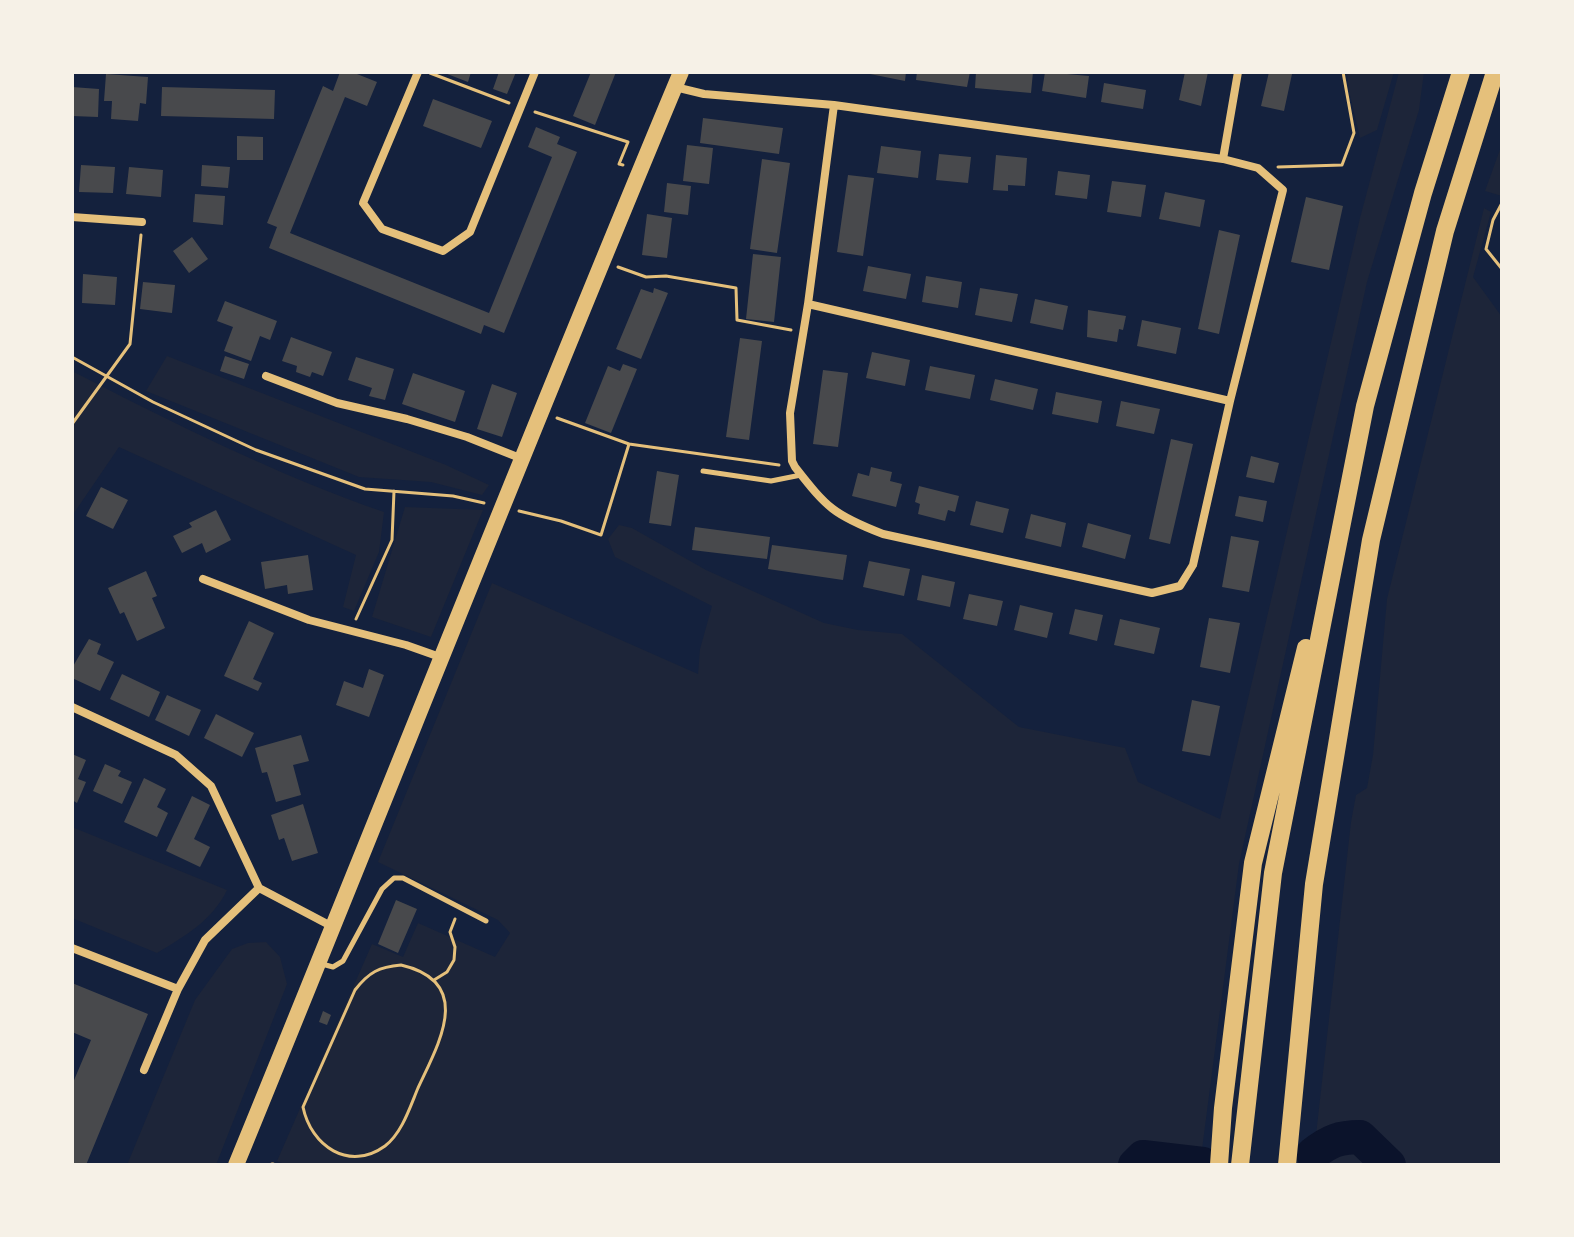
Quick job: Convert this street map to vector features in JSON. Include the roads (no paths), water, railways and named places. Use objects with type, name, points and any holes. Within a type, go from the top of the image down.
[{"type":"highway","points":[[1219,1165],[1223,1108],[1253,863],[1365,406],[1423,193],[1461,72]]},
{"type":"highway","points":[[1287,1165],[1314,884],[1371,540],[1445,231],[1495,72]]},
{"type":"highway","points":[[1240,1165],[1273,873],[1365,406]]},
{"type":"highway","points":[[1299,1024],[1300,1165]]},
{"type":"main road","points":[[236,1165],[518,465],[678,79]]},
{"type":"street","points":[[418,72],[363,203],[382,229],[443,251],[470,232],[535,72]]},
{"type":"street","points":[[1223,159],[1238,72]]},
{"type":"street","points":[[678,79],[704,94],[834,105],[1223,159],[1258,168],[1283,190],[1193,565],[1180,586],[1152,593],[883,534],[845,519],[822,502],[795,467],[792,461],[790,413],[808,304],[834,105]]},
{"type":"street","points":[[72,217],[142,222]]},
{"type":"street","points":[[808,304],[1230,401]]},
{"type":"street","points":[[266,376],[337,403],[467,437],[518,465]]},
{"type":"street","points":[[203,579],[309,620],[440,657]]},
{"type":"street","points":[[72,707],[176,755],[211,786],[259,888],[334,927]]},
{"type":"street","points":[[144,1070],[178,989],[205,940],[259,888]]},
{"type":"street","points":[[72,948],[178,989]]},
{"type":"lane","points":[[703,471],[771,481],[801,475]]},
{"type":"lane","points":[[319,963],[333,967],[343,961],[382,889],[394,878],[403,878],[486,921]]},
{"type":"waterway","points":[[1313,1154],[1335,1141],[1360,1137],[1389,1165]]},
{"type":"waterway","points":[[1135,1165],[1143,1157],[1203,1164]]}]
